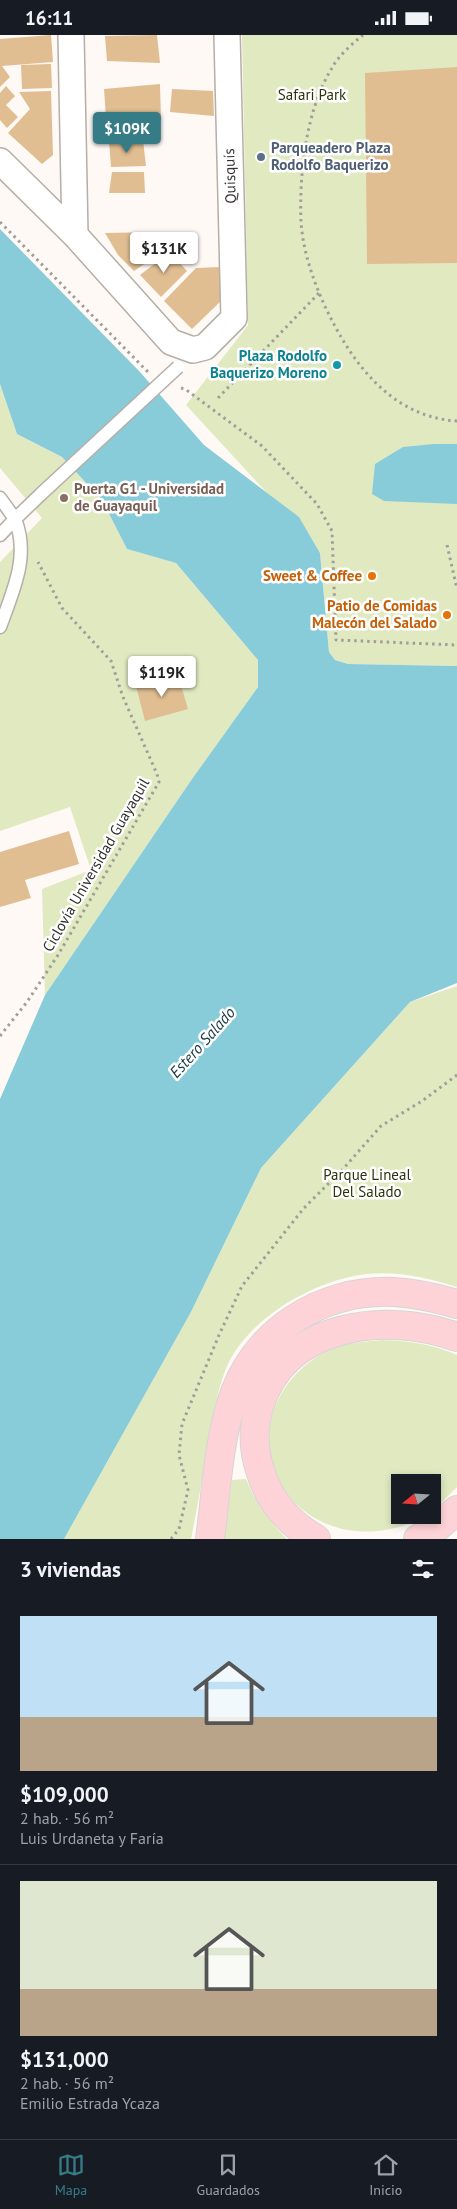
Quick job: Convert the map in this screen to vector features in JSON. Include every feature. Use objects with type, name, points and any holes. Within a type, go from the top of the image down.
[{"type":"main road","points":[[210,1539],[229,1412],[242,1377],[253,1357],[272,1335],[290,1321],[330,1301],[371,1292],[416,1294],[457,1304]]},
{"type":"main road","points":[[316,1539],[302,1531],[288,1519],[274,1502],[264,1483],[257,1462],[254,1440],[256,1417],[263,1395],[278,1370],[295,1354],[331,1334],[369,1325],[392,1324],[420,1327],[457,1337]]},
{"type":"main road","points":[[418,1539],[437,1527],[457,1510]]},
{"type":"main road","points":[[445,1539],[457,1523]]},
{"type":"street","points":[[71,35],[75,235]]},
{"type":"street","name":"Quisquís","points":[[185,359],[205,347],[234,318],[227,35]]},
{"type":"street","points":[[0,161],[75,235],[185,359]]},
{"type":"lane","points":[[0,535],[185,359]]},
{"type":"lane","points":[[0,498],[15,519],[22,539],[18,578],[0,627]]},
{"type":"path","points":[[363,35],[350,46],[332,67],[317,99],[307,141],[301,223],[307,258],[319,293],[335,328],[352,356],[372,380],[415,410],[437,419],[457,421]]},
{"type":"path","points":[[0,222],[153,377]]},
{"type":"path","points":[[218,398],[319,293]]},
{"type":"path","points":[[178,388],[185,389],[262,446],[318,504],[332,531],[336,639],[457,645]]},
{"type":"path","points":[[447,545],[457,589]]},
{"type":"path","name":"Ciclovía Universidad Guayaquil","points":[[0,1036],[27,1002],[58,955],[159,782],[123,697],[111,661],[62,608],[37,560]]},
{"type":"path","points":[[171,1539],[179,1529],[188,1490],[179,1455],[182,1424],[207,1361],[242,1286],[304,1208],[343,1169],[381,1126],[422,1101],[457,1075]]},
{"type":"green space","name":"Plaza Rodolfo Baquerizo Moreno","points":[[242,35],[457,35],[457,666],[348,664],[335,660],[329,652],[320,553],[299,518],[268,494],[186,405],[248,325]]},
{"type":"green space","points":[[0,384],[17,434],[62,457],[102,500],[127,549],[176,563],[258,660],[258,687],[192,779],[45,995],[42,889],[91,870],[70,807],[0,831],[0,562],[42,518],[0,468]]},
{"type":"green space","name":"Parque Lineal Del Salado","points":[[457,986],[457,1287],[413,1276],[390,1273],[367,1274],[325,1284],[284,1305],[248,1335],[235,1352],[225,1371],[215,1408],[191,1539],[64,1539],[191,1312],[261,1168],[410,1002]]},
{"type":"green space","points":[[382,1340],[402,1341],[439,1348],[457,1355],[457,1487],[441,1503],[441,1474],[391,1474],[391,1524],[408,1524],[376,1531],[358,1531],[341,1528],[324,1523],[308,1513],[293,1501],[280,1484],[270,1455],[271,1419],[277,1402],[286,1387],[297,1373],[311,1361],[327,1351],[354,1343]]},
{"type":"green space","points":[[246,1479],[254,1497],[264,1512],[287,1539],[224,1539],[232,1480]]},
{"type":"water","name":"Estero Salado","points":[[0,229],[140,372],[204,445],[299,517],[320,553],[329,652],[335,660],[348,664],[457,666],[457,983],[410,1002],[261,1168],[191,1312],[64,1539],[0,1539],[0,1099],[45,995],[192,779],[258,687],[258,660],[176,563],[127,549],[102,500],[62,457],[17,434],[0,384]]},
{"type":"water","points":[[457,444],[457,504],[384,501],[372,494],[375,464],[403,447]]},
{"type":"building","points":[[51,35],[53,62],[2,66],[10,77],[0,87],[0,39]]},
{"type":"building","points":[[157,35],[160,63],[107,61],[105,36]]},
{"type":"building","points":[[51,64],[52,88],[22,89],[21,65]]},
{"type":"building","points":[[457,67],[457,263],[367,264],[365,73]]},
{"type":"building","points":[[160,84],[161,120],[106,118],[104,89]]},
{"type":"building","points":[[6,86],[15,96],[6,105],[18,117],[7,128],[0,120],[0,93]]},
{"type":"building","points":[[172,89],[213,91],[214,116],[170,112]]},
{"type":"building","points":[[51,91],[53,155],[42,164],[8,133],[30,109],[19,92]]},
{"type":"building","points":[[143,140],[146,166],[111,167],[109,141]]},
{"type":"building","points":[[112,172],[144,172],[145,193],[109,193]]},
{"type":"building","points":[[157,232],[170,247],[134,271],[118,255],[105,233]]},
{"type":"building","points":[[170,252],[187,271],[161,297],[140,275]]},
{"type":"building","points":[[220,267],[221,301],[192,329],[164,301],[196,268]]},
{"type":"building","points":[[178,675],[188,709],[145,721],[136,686]]},
{"type":"building","points":[[69,831],[79,864],[25,880],[31,898],[0,907],[0,852]]},
{"type":"place","name":"Parqueadero Plaza Rodolfo Baquerizo","points":[[261,157]]},
{"type":"place","name":"Plaza Rodolfo Baquerizo Moreno","points":[[337,365]]},
{"type":"place","name":"Puerta G1 - Universidad de Guayaquil","points":[[64,498]]},
{"type":"place","name":"Sweet & Coffee","points":[[372,576]]},
{"type":"place","name":"Patio de Comidas Malecón del Salado","points":[[447,615]]},
{"type":"park label","name":"Safari Park","points":[[312,95]]}]
